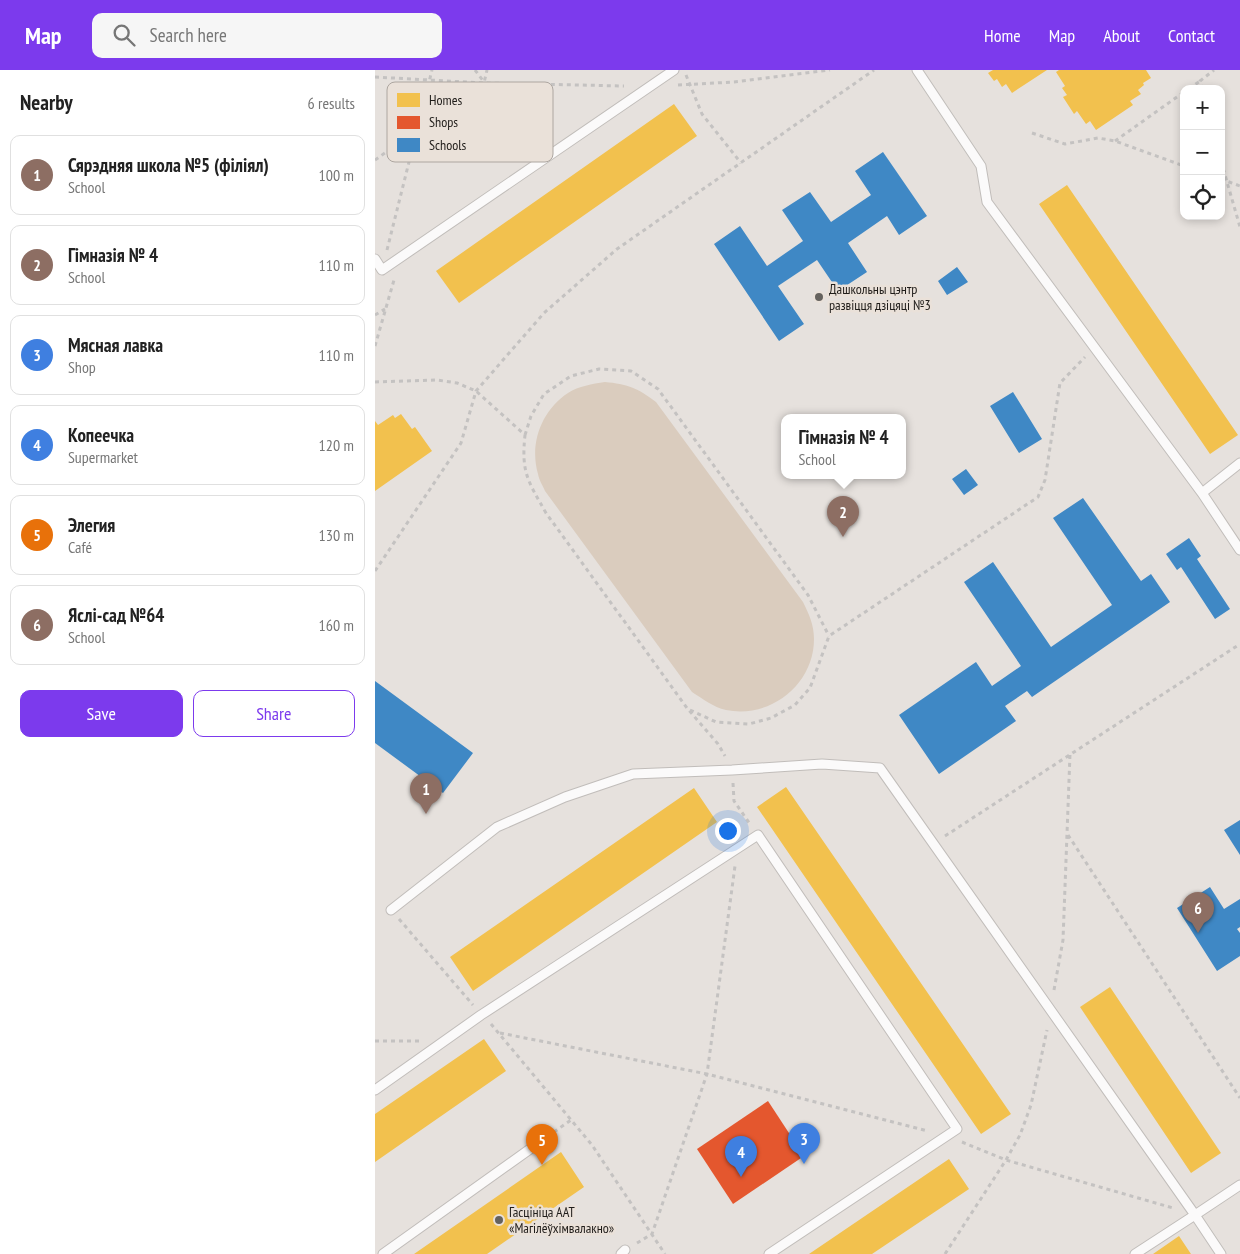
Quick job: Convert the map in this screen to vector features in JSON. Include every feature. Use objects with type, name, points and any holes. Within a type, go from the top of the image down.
[{"type":"lane","points":[[553,153],[673,70]]},
{"type":"lane","points":[[917,70],[981,166],[987,202],[1202,493],[1240,550]]},
{"type":"lane","points":[[375,258],[382,270],[539,162]]},
{"type":"lane","points":[[1202,493],[1240,463]]},
{"type":"lane","points":[[391,910],[497,827],[565,797],[633,774],[822,764],[880,768],[1195,1214],[1221,1254]]},
{"type":"lane","points":[[375,1090],[481,1015],[758,835],[957,1129],[769,1254]]},
{"type":"lane","points":[[383,1254],[543,1139]]},
{"type":"lane","points":[[1135,1254],[1240,1185]]},
{"type":"path","points":[[430,80],[432,70]]},
{"type":"path","points":[[475,70],[483,82]]},
{"type":"path","points":[[684,70],[702,114],[741,163]]},
{"type":"path","points":[[674,86],[734,82],[830,70]]},
{"type":"path","points":[[375,571],[461,443],[476,391],[544,313],[617,249],[874,70]]},
{"type":"path","points":[[1194,85],[1214,70]]},
{"type":"path","points":[[375,77],[466,82]]},
{"type":"path","points":[[1200,81],[1201,85]]},
{"type":"path","points":[[553,85],[648,87]]},
{"type":"path","points":[[1115,141],[1180,95]]},
{"type":"path","points":[[1031,132],[1065,144],[1098,138],[1115,141],[1180,165]]},
{"type":"path","points":[[375,160],[387,152]]},
{"type":"path","points":[[382,270],[410,162]]},
{"type":"path","points":[[1225,174],[1240,227]]},
{"type":"path","points":[[1227,181],[1240,186]]},
{"type":"path","points":[[375,346],[400,258]]},
{"type":"path","points":[[375,315],[386,309]]},
{"type":"path","points":[[687,708],[716,722],[749,724],[771,718],[795,705],[810,688],[829,636],[1038,497],[1045,480],[1060,382],[1095,348]]},
{"type":"path","points":[[758,835],[734,802],[732,770],[718,744],[687,708],[546,513],[528,481],[523,457],[525,435],[531,416],[544,394],[571,376],[599,369],[631,371],[659,389],[808,595],[829,636]]},
{"type":"path","points":[[375,382],[437,380],[457,383],[476,391],[525,435]]},
{"type":"path","points":[[933,844],[1240,644]]},
{"type":"path","points":[[1067,833],[1240,1098]]},
{"type":"path","points":[[652,1234],[707,1074],[738,848]]},
{"type":"path","points":[[391,910],[481,1015],[499,1033],[592,1145],[665,1254]]},
{"type":"path","points":[[499,1033],[707,1074],[946,1136],[1006,1160],[1195,1214]]},
{"type":"path","points":[[375,1041],[444,1041]]},
{"type":"path","points":[[543,1139],[571,1120]]},
{"type":"shaded area","points":[[605,382],[632,388],[644,393],[656,402],[803,602],[813,629],[812,655],[807,670],[798,684],[787,695],[774,703],[759,709],[743,711],[726,710],[712,705],[692,692],[545,491],[539,476],[535,451],[540,428],[545,418],[551,408],[568,393],[581,387]]},
{"type":"building: Homes","points":[[993,70],[1047,70],[1012,93],[1006,84],[1002,87],[997,79],[994,81],[988,73]]},
{"type":"building: Homes","points":[[1059,70],[1146,70],[1151,78],[1143,83],[1144,85],[1138,90],[1141,94],[1130,101],[1133,105],[1096,130],[1090,121],[1086,124],[1077,111],[1074,114],[1063,97],[1067,95],[1062,88],[1065,86],[1056,72]]},
{"type":"building: Homes","points":[[674,104],[697,136],[459,303],[436,271]]},
{"type":"building: Homes","points":[[1067,185],[1238,435],[1210,454],[1039,204]]},
{"type":"building: Homes","points":[[401,414],[412,429],[415,427],[432,451],[375,491],[375,421],[378,425],[393,415],[395,418]]},
{"type":"building: Homes","points":[[786,787],[1011,1114],[981,1134],[757,807]]},
{"type":"building: Homes","points":[[694,788],[717,822],[473,991],[450,957]]},
{"type":"building: Homes","points":[[1110,987],[1221,1153],[1191,1173],[1080,1007]]},
{"type":"building: Homes","points":[[484,1039],[506,1071],[375,1162],[375,1114]]},
{"type":"building: Homes","name":"Гасцініца ААТ «Магілёўхімвалакно»","points":[[561,1152],[584,1187],[487,1254],[414,1254]]},
{"type":"building: Homes","points":[[949,1159],[969,1189],[872,1254],[809,1254]]},
{"type":"building: Homes","points":[[1179,1236],[1191,1254],[1153,1254]]},
{"type":"building: Shops","points":[[768,1101],[804,1156],[733,1204],[697,1149]]},
{"type":"building: Schools","points":[[883,152],[927,216],[899,235],[887,216],[848,243],[867,272],[838,291],[817,260],[778,286],[804,324],[779,341],[714,244],[740,226],[767,266],[803,241],[782,210],[810,192],[831,222],[871,195],[855,171]]},
{"type":"building: Schools","points":[[957,267],[968,282],[947,295],[938,281]]},
{"type":"building: Schools","points":[[1013,392],[1042,439],[1019,453],[990,406]]},
{"type":"building: Schools","points":[[966,469],[978,485],[964,495],[952,479]]},
{"type":"building: Schools","points":[[1083,498],[1141,581],[1151,574],[1170,602],[1032,697],[1027,691],[1005,706],[1016,721],[939,774],[899,715],[976,662],[992,686],[1021,666],[964,582],[993,562],[1051,647],[1112,605],[1053,518]]},
{"type":"building: Schools","points":[[1189,538],[1201,556],[1197,559],[1230,609],[1215,619],[1181,567],[1177,570],[1166,554]]},
{"type":"building: Schools","points":[[375,681],[473,753],[443,793],[375,743]]},
{"type":"building: Schools","points":[[1240,820],[1240,855],[1224,830]]},
{"type":"building: Schools","points":[[1210,887],[1224,909],[1240,899],[1240,927],[1237,929],[1240,933],[1240,956],[1217,971],[1177,908]]},
{"type":"place","name":"Дашкольны цэнтр развіцця дзіцяці №3","points":[[819,297]]},
{"type":"place","name":"Гімназія № 4","points":[[843,537]]},
{"type":"place","name":"Сярэдняя школа №5 (філіял)","points":[[426,814]]},
{"type":"place","name":"Яслі-сад №64","points":[[1198,933]]},
{"type":"place","name":"Мясная лавка","points":[[804,1164]]},
{"type":"place","name":"Элегия","points":[[542,1165]]},
{"type":"place","name":"Копеечка","points":[[741,1177]]},
{"type":"place","name":"Гасцініца ААТ «Магілёўхімвалакно»","points":[[499,1220]]}]
